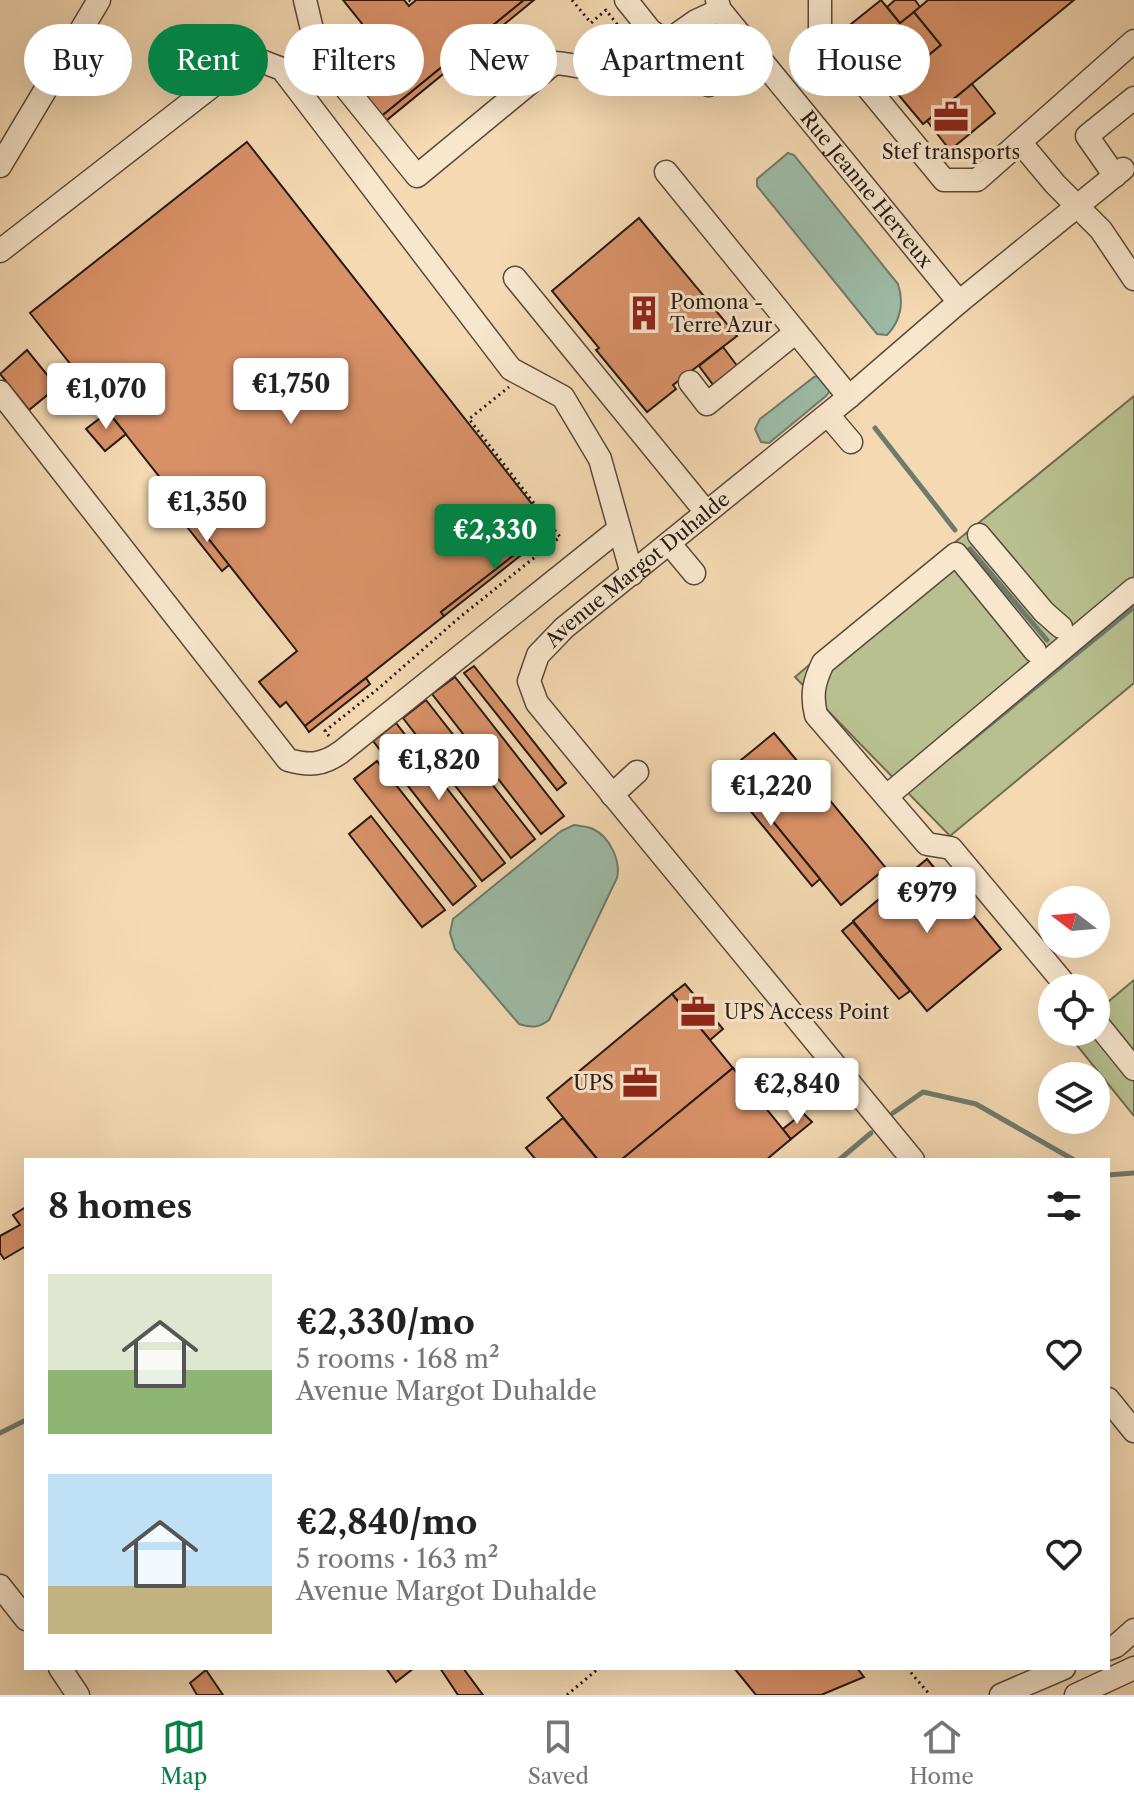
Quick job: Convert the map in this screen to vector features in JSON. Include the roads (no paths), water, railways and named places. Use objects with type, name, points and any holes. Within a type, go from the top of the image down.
[{"type":"street","points":[[0,166],[99,0]]},
{"type":"street","points":[[305,0],[315,42],[328,66],[417,176],[554,63],[573,65]]},
{"type":"street","points":[[626,0],[645,24]]},
{"type":"street","points":[[820,0],[820,30],[944,180],[977,180],[1134,41]]},
{"type":"street","points":[[691,24],[718,5]]},
{"type":"street","name":"Rue Jeanne Herveux","points":[[718,5],[959,302]]},
{"type":"street","points":[[0,251],[243,62],[261,61],[282,69],[511,369],[563,397],[600,459],[632,574]]},
{"type":"street","name":"Avenue Margot Duhalde","points":[[905,1157],[537,703],[529,681],[538,655],[564,628],[828,415],[959,302],[1119,173],[1087,136],[1134,98]]},
{"type":"street","points":[[1020,142],[1101,230],[1134,279]]},
{"type":"street","points":[[666,172],[849,397]]},
{"type":"street","points":[[515,278],[706,512]]},
{"type":"street","points":[[690,382],[707,404],[796,332]]},
{"type":"street","points":[[0,392],[288,760],[307,765],[327,762],[341,752],[619,529]]},
{"type":"street","points":[[828,415],[851,442]]},
{"type":"street","points":[[979,535],[1044,612],[1061,627]]},
{"type":"street","points":[[669,543],[694,573]]},
{"type":"street","points":[[1035,651],[956,554],[823,663],[814,681],[813,700],[816,715],[927,844],[951,848],[1056,974]]},
{"type":"street","points":[[887,796],[1134,589]]},
{"type":"street","points":[[612,795],[637,772]]},
{"type":"street","points":[[1110,1039],[1134,1069]]},
{"type":"street","points":[[1110,1401],[1134,1431]]},
{"type":"street","points":[[0,1586],[24,1616]]},
{"type":"street","points":[[1110,1648],[1134,1630]]},
{"type":"street","points":[[1076,1695],[1134,1668]]},
{"type":"street","points":[[61,1670],[78,1695]]},
{"type":"street","points":[[1001,1695],[1059,1670]]},
{"type":"waterway","points":[[875,428],[955,530]]},
{"type":"waterway","points":[[970,549],[1047,640]]},
{"type":"waterway","points":[[956,752],[1134,607]]},
{"type":"waterway","points":[[893,1113],[923,1092],[976,1104],[1070,1158]]},
{"type":"waterway","points":[[841,1158],[871,1133]]},
{"type":"waterway","points":[[1110,1175],[1134,1173]]},
{"type":"waterway","points":[[0,1433],[24,1421]]},
{"type":"place","name":"Stef transports","points":[[951,117]]},
{"type":"place","name":"Pomona - Terre Azur","points":[[644,313]]},
{"type":"place","name":"UPS Access Point","points":[[698,1012]]},
{"type":"place","name":"UPS","points":[[640,1083]]}]
